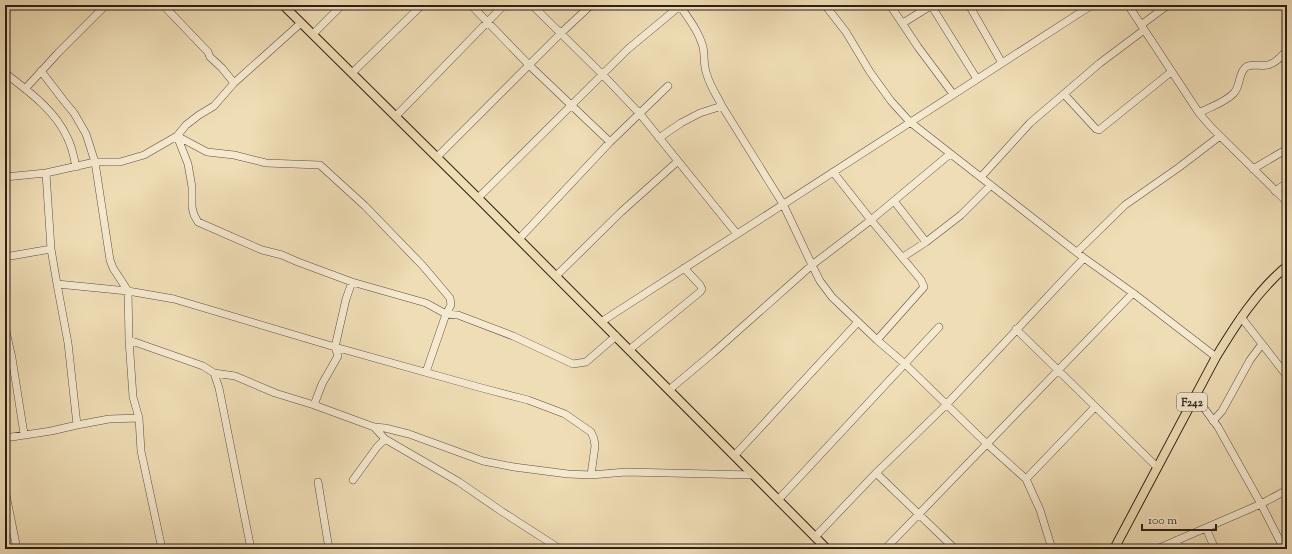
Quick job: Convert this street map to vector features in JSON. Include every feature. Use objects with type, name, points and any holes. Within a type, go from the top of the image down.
[{"type":"main road","points":[[283,5],[396,116],[827,549]]},
{"type":"main road","name":"F242","points":[[1114,549],[1216,357],[1232,330],[1262,289],[1287,266]]},
{"type":"street","points":[[25,89],[58,52],[106,5]]},
{"type":"street","points":[[163,5],[208,52],[210,57],[222,68],[234,83]]},
{"type":"street","points":[[313,34],[342,5]]},
{"type":"street","points":[[352,73],[422,5]]},
{"type":"street","points":[[471,5],[529,65],[610,142]]},
{"type":"street","points":[[396,116],[504,5]]},
{"type":"street","points":[[532,5],[640,114],[737,234]]},
{"type":"street","points":[[437,157],[560,33],[591,5]]},
{"type":"street","points":[[825,5],[846,32],[870,72],[891,101],[910,122],[1084,258],[1133,293],[1216,357]]},
{"type":"street","points":[[890,5],[953,94]]},
{"type":"street","points":[[902,23],[931,5],[977,79]]},
{"type":"street","points":[[970,5],[1002,62]]},
{"type":"street","points":[[601,322],[1092,5]]},
{"type":"street","points":[[1128,5],[1199,113],[1220,136],[1287,202]]},
{"type":"street","points":[[981,177],[1030,123],[1168,5]]},
{"type":"street","points":[[478,198],[628,49],[680,6],[692,24],[703,48],[704,66],[722,106],[783,204],[820,281],[832,298],[905,364],[986,444],[1026,479],[1040,510],[1052,549]]},
{"type":"street","points":[[5,177],[46,173],[95,162],[120,162],[144,154],[177,136],[186,125],[214,106],[234,83],[302,23]]},
{"type":"street","points":[[1199,113],[1224,101],[1234,92],[1239,84],[1241,73],[1246,67],[1254,65],[1267,65],[1276,61],[1287,50]]},
{"type":"street","points":[[41,71],[74,113],[86,134],[95,162],[110,260],[113,268],[128,291],[128,340],[133,397],[139,418],[141,451],[162,549]]},
{"type":"street","points":[[1064,94],[1096,129],[1099,130],[1171,72]]},
{"type":"street","points":[[5,73],[46,107],[60,123],[68,138],[76,167]]},
{"type":"street","points":[[519,239],[610,142],[668,86]]},
{"type":"street","points":[[659,138],[681,123],[700,113],[722,106]]},
{"type":"street","points":[[177,136],[188,164],[192,187],[192,207],[198,222],[262,250],[282,255],[352,282],[426,303],[446,314],[458,315],[513,336],[573,364],[586,362],[616,336]]},
{"type":"street","points":[[177,136],[208,152],[234,155],[266,163],[320,165],[365,206],[450,298],[451,304],[446,314],[426,372]]},
{"type":"street","points":[[1077,252],[1124,205],[1178,168],[1220,136]]},
{"type":"street","points":[[1253,169],[1287,149]]},
{"type":"street","points":[[669,390],[812,266],[871,220],[950,154]]},
{"type":"street","points":[[556,276],[621,212],[678,161]]},
{"type":"street","points":[[833,172],[903,257],[924,286],[877,340]]},
{"type":"street","points":[[46,173],[51,249],[68,343],[77,425]]},
{"type":"street","points":[[1275,191],[1287,183]]},
{"type":"street","points":[[903,257],[926,242],[961,215],[991,185]]},
{"type":"street","points":[[894,201],[926,242]]},
{"type":"street","points":[[5,257],[51,249]]},
{"type":"street","points":[[815,537],[876,473],[946,404],[1084,258]]},
{"type":"street","points":[[629,350],[700,292],[702,289],[700,285],[684,268]]},
{"type":"street","points":[[314,405],[322,384],[338,356],[336,347],[346,299],[352,282]]},
{"type":"street","points":[[57,284],[128,291],[174,299],[336,347],[528,400],[565,414],[591,432],[595,446],[591,475]]},
{"type":"street","points":[[885,549],[1133,293]]},
{"type":"street","points":[[1241,317],[1287,376]]},
{"type":"street","points":[[734,456],[858,322]]},
{"type":"street","points":[[778,500],[939,327]]},
{"type":"street","points":[[5,328],[12,358],[24,434]]},
{"type":"street","points":[[1016,330],[1157,467]]},
{"type":"street","points":[[128,340],[203,366],[214,373],[235,376],[275,393],[314,405],[374,427],[409,434],[483,461],[514,467],[568,474],[591,475],[626,472],[753,475]]},
{"type":"street","points":[[1213,421],[1222,411],[1250,360],[1262,344]]},
{"type":"street","points":[[214,373],[219,388],[251,549]]},
{"type":"street","points":[[1195,396],[1218,427],[1284,549]]},
{"type":"street","points":[[1026,479],[1095,408]]},
{"type":"street","points":[[5,438],[51,431],[109,419],[139,418]]},
{"type":"street","points":[[374,427],[385,439],[459,482],[560,549]]},
{"type":"street","points":[[353,480],[377,447],[385,439]]},
{"type":"street","points":[[876,473],[955,549]]},
{"type":"street","points":[[318,482],[329,549]]},
{"type":"street","points":[[5,490],[17,549]]},
{"type":"street","points":[[1157,549],[1261,504],[1287,490]]},
{"type":"street","points":[[1206,528],[1215,549]]},
{"type":"street","points":[[1177,540],[1181,549]]}]
